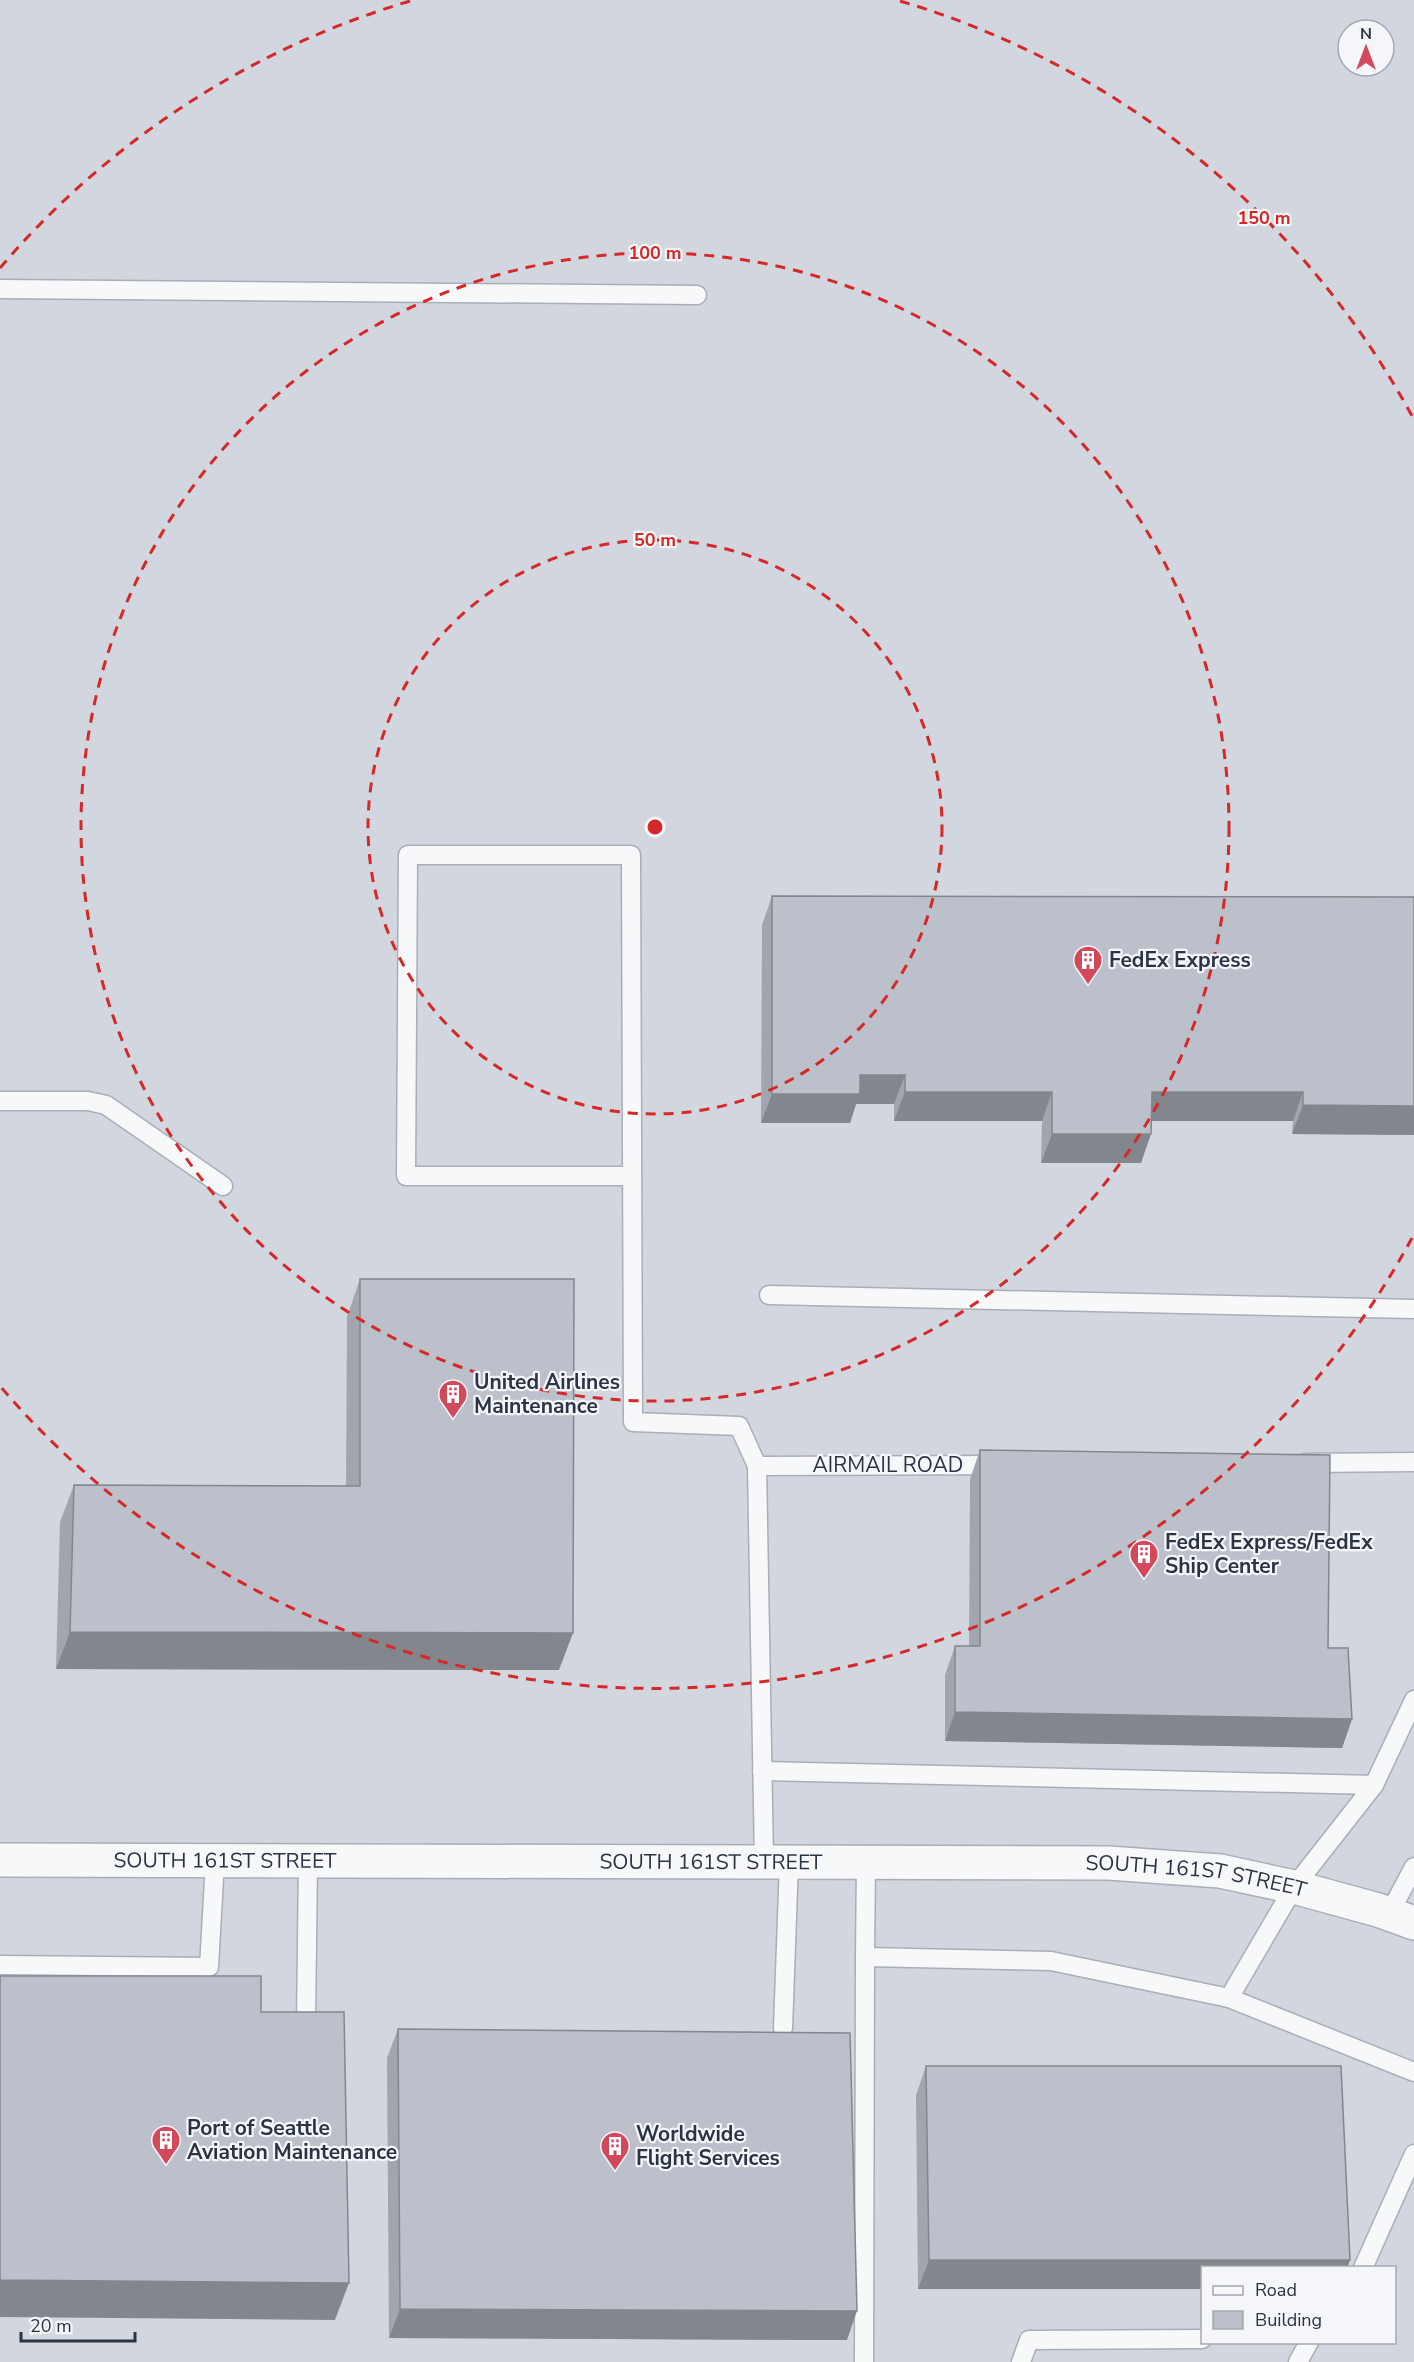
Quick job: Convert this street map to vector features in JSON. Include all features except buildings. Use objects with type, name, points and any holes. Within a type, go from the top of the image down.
[{"type":"street","name":"SOUTH 161ST STREET","points":[[0,1860],[1109,1863],[1220,1871],[1294,1887],[1402,1918]]},
{"type":"lane","points":[[0,289],[697,295]]},
{"type":"lane","points":[[632,1176],[406,1176],[408,855],[631,855],[633,1422],[739,1426],[757,1466],[762,1771],[776,1862],[783,2028]]},
{"type":"lane","points":[[0,1101],[88,1101],[106,1105],[223,1186]]},
{"type":"lane","points":[[769,1295],[1414,1309]]},
{"type":"lane","points":[[1283,1463],[1414,1462]]},
{"type":"lane","name":"AIRMAIL ROAD","points":[[757,1466],[1020,1465]]},
{"type":"lane","points":[[1229,1998],[1294,1887],[1374,1785],[1414,1700]]},
{"type":"lane","points":[[762,1771],[1374,1785]]},
{"type":"lane","points":[[0,1965],[209,1967],[215,1861]]},
{"type":"lane","points":[[306,2024],[308,1861]]},
{"type":"lane","points":[[864,2362],[866,1862]]},
{"type":"lane","points":[[1402,1918],[1414,1867]]},
{"type":"lane","points":[[865,1958],[1051,1961],[1229,1998],[1414,2072]]},
{"type":"lane","points":[[1364,2266],[1414,2154]]},
{"type":"lane","points":[[1021,2362],[1029,2340],[1201,2339]]},
{"type":"lane","points":[[1298,2362],[1308,2344]]},
{"type":"shaded area","points":[[0,0],[1414,0],[1414,2362],[0,2362]]},
{"type":"place","name":"FedEx Express","points":[[1088,986]]},
{"type":"place","name":"United Airlines Maintenance","points":[[453,1420]]},
{"type":"place","name":"FedEx Express/FedEx Ship Center","points":[[1144,1580]]},
{"type":"place","name":"Port of Seattle Aviation Maintenance","points":[[166,2166]]},
{"type":"place","name":"Worldwide Flight Services","points":[[615,2172]]}]
